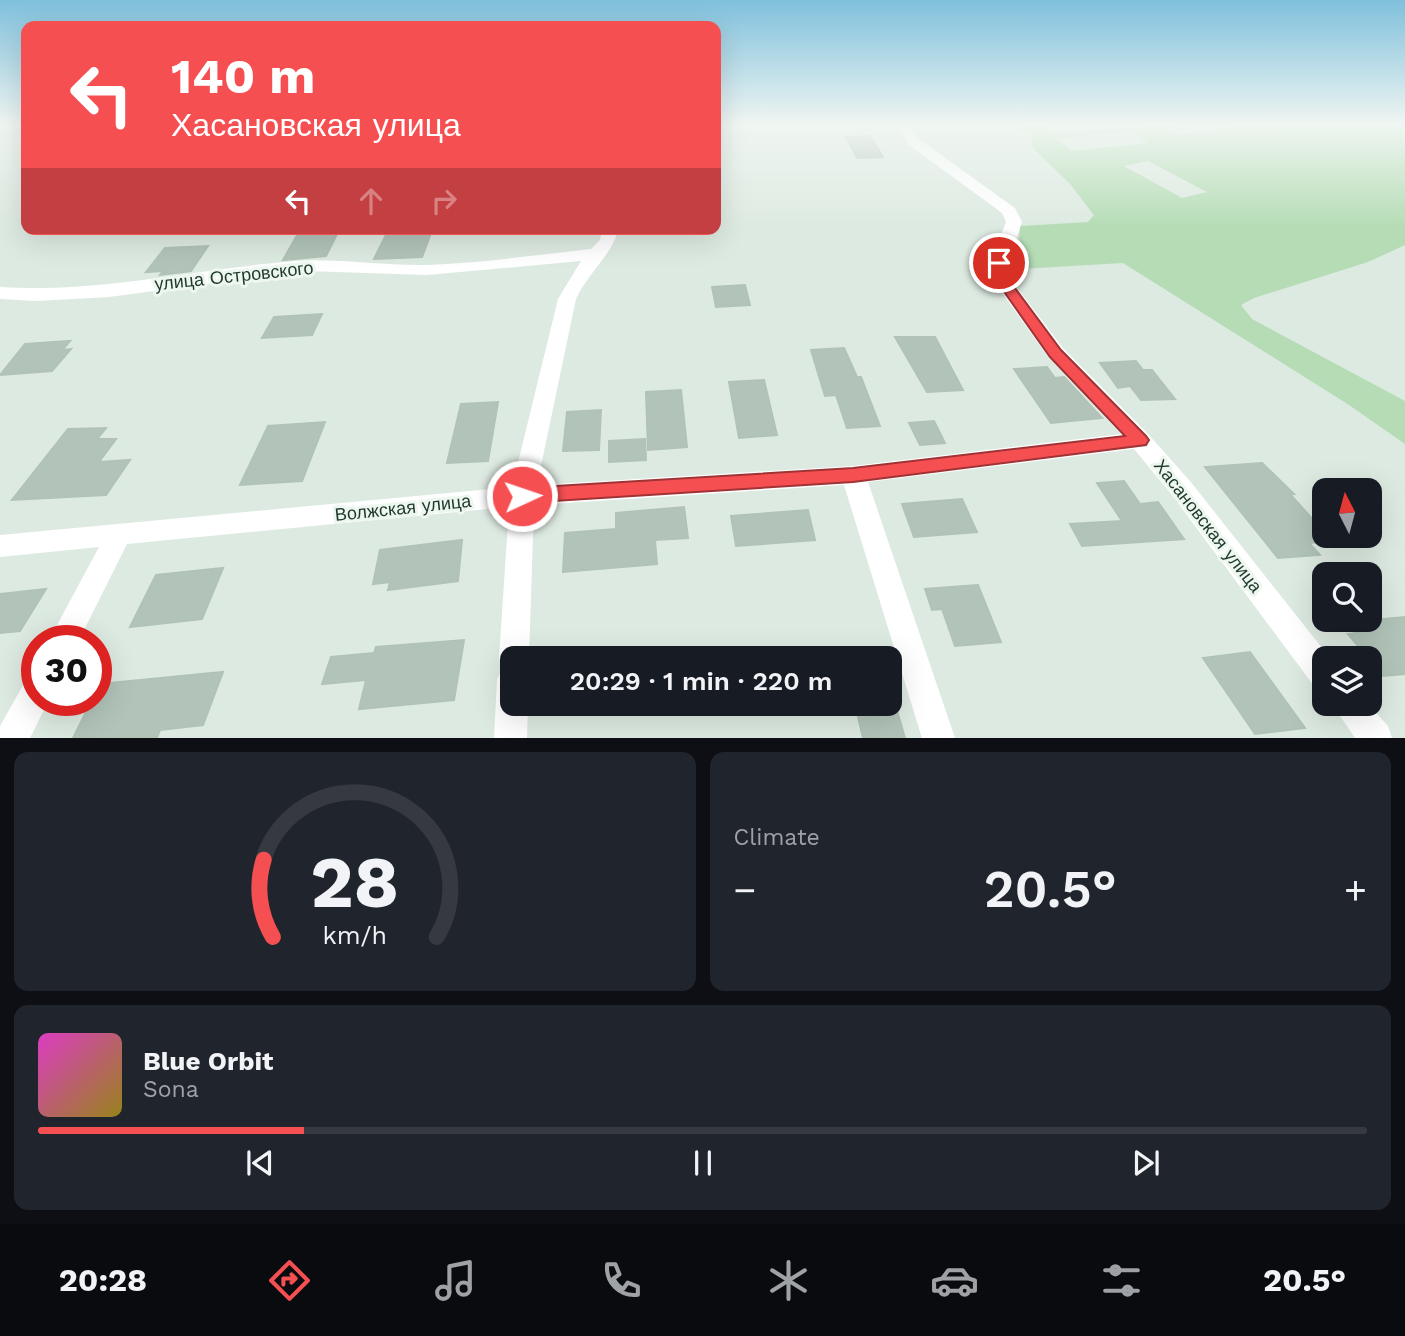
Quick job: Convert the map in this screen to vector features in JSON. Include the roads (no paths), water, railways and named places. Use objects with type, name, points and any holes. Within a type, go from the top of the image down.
[{"type":"street","name":"Хасановская улица","points":[[937,158],[1009,211],[1014,222],[999,263],[999,276],[1056,353],[1140,440],[1181,488],[1312,659]]},
{"type":"street","points":[[515,646],[522,496],[567,299],[573,283],[594,254],[608,242],[609,235]]},
{"type":"street","name":"улица Островского","points":[[0,293],[26,296],[176,284],[209,276],[293,266],[402,270],[470,268],[594,254]]},
{"type":"street","name":"Волжская улица","points":[[0,546],[118,537],[522,496],[853,475],[1140,440]]},
{"type":"street","points":[[853,475],[939,737]]},
{"type":"street","points":[[72,625],[118,537]]},
{"type":"street","points":[[12,737],[23,716]]},
{"type":"street","points":[[510,737],[511,716]]},
{"type":"street","points":[[1358,716],[1376,737]]}]
